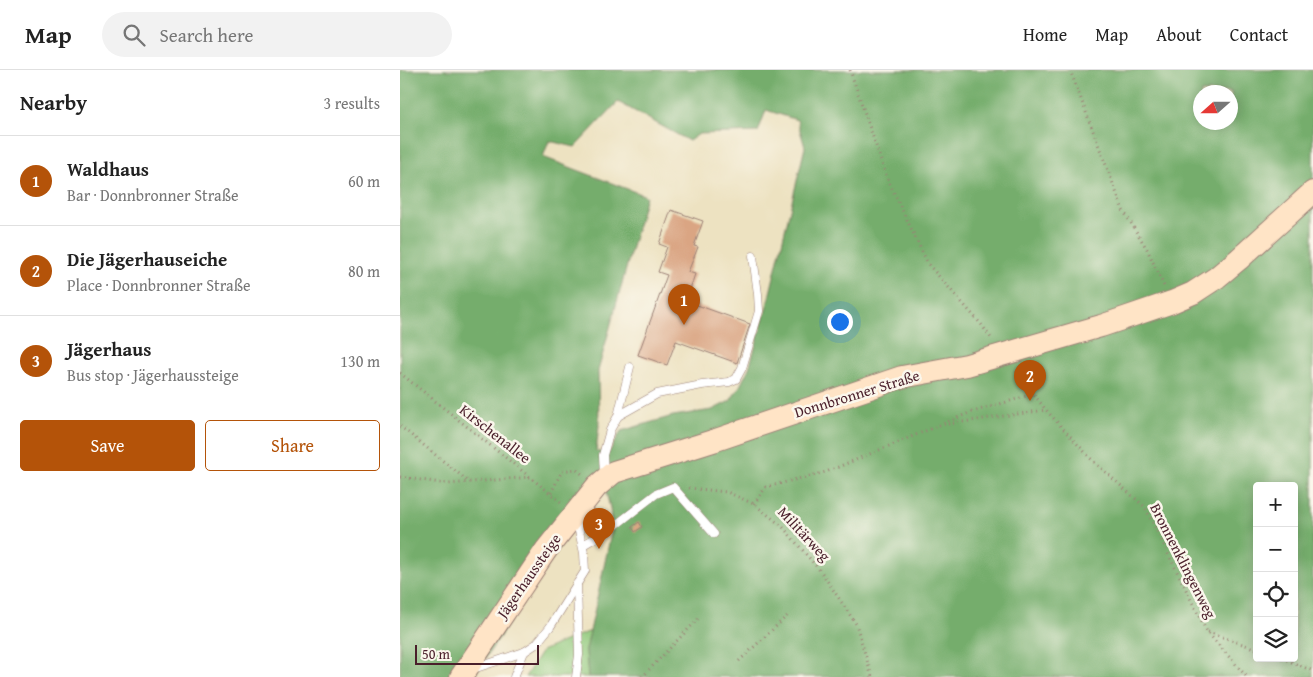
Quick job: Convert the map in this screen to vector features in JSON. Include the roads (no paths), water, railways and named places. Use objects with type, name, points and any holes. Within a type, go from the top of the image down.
[{"type":"street","name":"Donnbronner Straße","points":[[594,477],[716,440],[902,377],[967,366],[1102,326],[1172,302],[1194,292],[1216,278],[1313,192]]},
{"type":"street","name":"Jägerhaussteige","points":[[462,675],[546,550],[596,486],[594,477]]},
{"type":"lane","points":[[618,416],[657,394],[729,382],[736,379],[742,368],[759,311],[752,256]]},
{"type":"lane","points":[[594,477],[610,430],[618,416],[630,367]]},
{"type":"lane","points":[[583,544],[612,528],[656,494],[674,487],[714,534]]},
{"type":"lane","points":[[462,675],[524,652],[536,644],[550,627],[585,571],[583,544],[575,513]]},
{"type":"lane","points":[[576,677],[578,655],[577,584]]},
{"type":"lane","points":[[514,677],[524,652]]},
{"type":"place","name":"Waldhaus","points":[[684,325]]},
{"type":"place","name":"Die Jägerhauseiche","points":[[1030,401]]},
{"type":"place","name":"Jägerhaus","points":[[599,549]]}]
